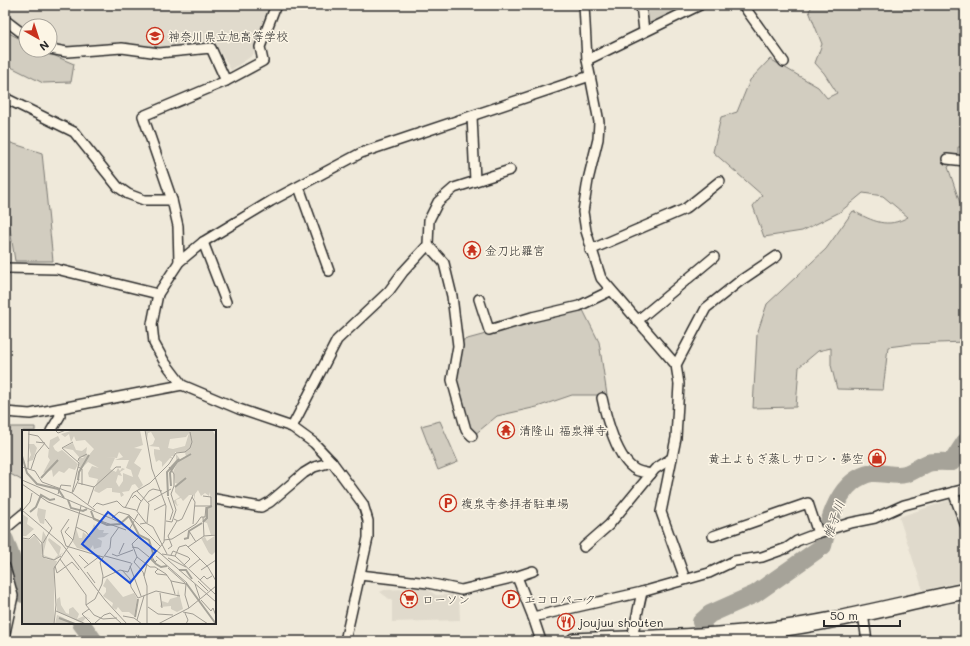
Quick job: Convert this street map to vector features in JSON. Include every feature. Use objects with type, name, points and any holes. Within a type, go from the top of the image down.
[{"type":"highway","points":[[574,641],[699,636],[772,630],[863,614],[965,592]]},
{"type":"street","points":[[179,262],[178,226],[172,200],[142,116],[226,81],[262,61],[260,47],[276,5]]},
{"type":"street","points":[[584,5],[587,60],[599,122],[598,140],[588,180],[583,212],[590,250],[601,278],[610,291],[676,364],[679,384],[679,404],[672,458],[661,512],[685,579]]},
{"type":"street","points":[[641,5],[644,31]]},
{"type":"street","points":[[587,60],[700,5]]},
{"type":"street","points":[[743,5],[784,62]]},
{"type":"street","points":[[5,20],[18,30]]},
{"type":"street","points":[[58,50],[67,52],[122,48],[159,53],[211,48],[226,81]]},
{"type":"street","points":[[345,641],[368,538],[368,521],[363,504],[332,462],[314,443],[292,427],[238,409],[182,384],[164,361],[154,343],[152,324],[158,294],[179,262],[203,242],[361,153],[590,76]]},
{"type":"street","points":[[5,98],[74,132],[113,182],[128,194],[144,200],[172,200]]},
{"type":"street","points":[[472,116],[475,181]]},
{"type":"street","points":[[947,159],[965,161]]},
{"type":"street","points":[[292,427],[337,340],[389,291],[403,272],[428,245],[429,220],[438,202],[454,188],[510,170]]},
{"type":"street","points":[[590,250],[685,209],[720,181]]},
{"type":"street","points":[[299,187],[329,271]]},
{"type":"street","points":[[203,242],[226,302]]},
{"type":"street","points":[[428,245],[444,263],[452,296],[458,346],[452,380],[466,430],[472,436]]},
{"type":"street","points":[[676,364],[706,308],[740,281],[777,256]]},
{"type":"street","points":[[637,321],[714,257]]},
{"type":"street","points":[[5,268],[56,269],[158,294]]},
{"type":"street","points":[[479,299],[490,330],[532,316],[578,306],[610,291]]},
{"type":"street","points":[[5,412],[30,414],[182,384]]},
{"type":"street","points":[[602,398],[608,422],[616,443],[628,463],[636,470],[651,474]]},
{"type":"street","points":[[52,430],[60,416],[59,408]]},
{"type":"street","points":[[584,547],[609,525],[655,469],[672,458]]},
{"type":"street","points":[[216,499],[261,507],[270,502],[304,473],[314,467],[332,462]]},
{"type":"street","points":[[533,617],[642,592],[709,573],[734,562],[762,557],[786,548],[797,541],[818,532],[875,518],[904,505],[965,489]]},
{"type":"street","points":[[953,492],[965,524]]},
{"type":"street","points":[[713,536],[808,503],[818,532]]},
{"type":"street","points":[[6,529],[22,515]]},
{"type":"street","points":[[5,567],[13,596],[5,634]]},
{"type":"street","points":[[360,575],[428,583],[461,590],[533,571]]},
{"type":"street","points":[[516,576],[541,641]]},
{"type":"street","points":[[632,638],[642,592]]},
{"type":"street","points":[[863,614],[867,641]]},
{"type":"shaded area","name":"神奈川県立旭高等学校","points":[[5,5],[272,5],[253,55],[231,70],[215,43],[158,48],[123,42],[75,48],[58,46],[58,18],[18,18],[18,23],[6,13]]},
{"type":"shaded area","points":[[644,5],[691,5],[647,27]]},
{"type":"shaded area","points":[[813,5],[965,5],[965,147],[958,147],[958,159],[948,167],[961,206],[965,206],[965,342],[911,344],[888,347],[883,390],[837,389],[831,365],[831,348],[818,351],[799,367],[796,407],[753,408],[757,334],[767,304],[826,249],[853,211],[867,218],[887,223],[900,221],[908,217],[883,196],[863,193],[840,212],[802,231],[764,237],[753,206],[762,195],[713,152],[721,117],[737,112],[750,80],[770,59],[818,87],[827,98],[837,93],[824,73],[815,63],[822,44],[809,11]]},
{"type":"shaded area","points":[[5,31],[18,38],[18,58],[58,57],[74,64],[71,82],[43,83],[5,64]]},
{"type":"shaded area","points":[[5,141],[42,153],[53,261],[15,261],[7,209],[5,209]]},
{"type":"shaded area","points":[[582,308],[599,342],[607,395],[572,395],[537,407],[497,416],[474,435],[467,429],[455,375],[460,341]]},
{"type":"shaded area","points":[[440,421],[458,462],[438,470],[421,426]]},
{"type":"shaded area","points":[[5,427],[35,427],[35,430],[22,430],[22,480],[5,471]]},
{"type":"shaded area","points":[[953,499],[965,534],[965,581],[923,590],[899,517]]},
{"type":"shaded area","points":[[425,588],[436,595],[459,594],[460,620],[392,622],[392,601],[380,592],[384,590]]},
{"type":"waterway","name":"帷子川","points":[[708,641],[701,622],[710,614],[755,594],[823,546],[832,513],[837,502],[851,483],[872,473],[901,475],[911,472],[928,463],[952,462],[965,442]]},
{"type":"waterway","name":"帷子川","points":[[5,540],[14,565],[19,591],[22,593]]},
{"type":"waterway","name":"帷子川","points":[[82,624],[94,641]]},
{"type":"place","name":"神奈川県立旭高等学校","points":[[155,36]]},
{"type":"place","name":"金刀比羅宮","points":[[472,250]]},
{"type":"place","name":"清隆山 福泉禅寺","points":[[506,430]]},
{"type":"place","name":"黄土よもぎ蒸しサロン・夢空","points":[[877,458]]},
{"type":"place","name":"複泉寺参拝者駐車場","points":[[448,503]]},
{"type":"place","name":"ローソン","points":[[409,599]]},
{"type":"place","name":"エコロパーク","points":[[511,599]]},
{"type":"place","name":"joujuu shouten","points":[[566,622]]}]
